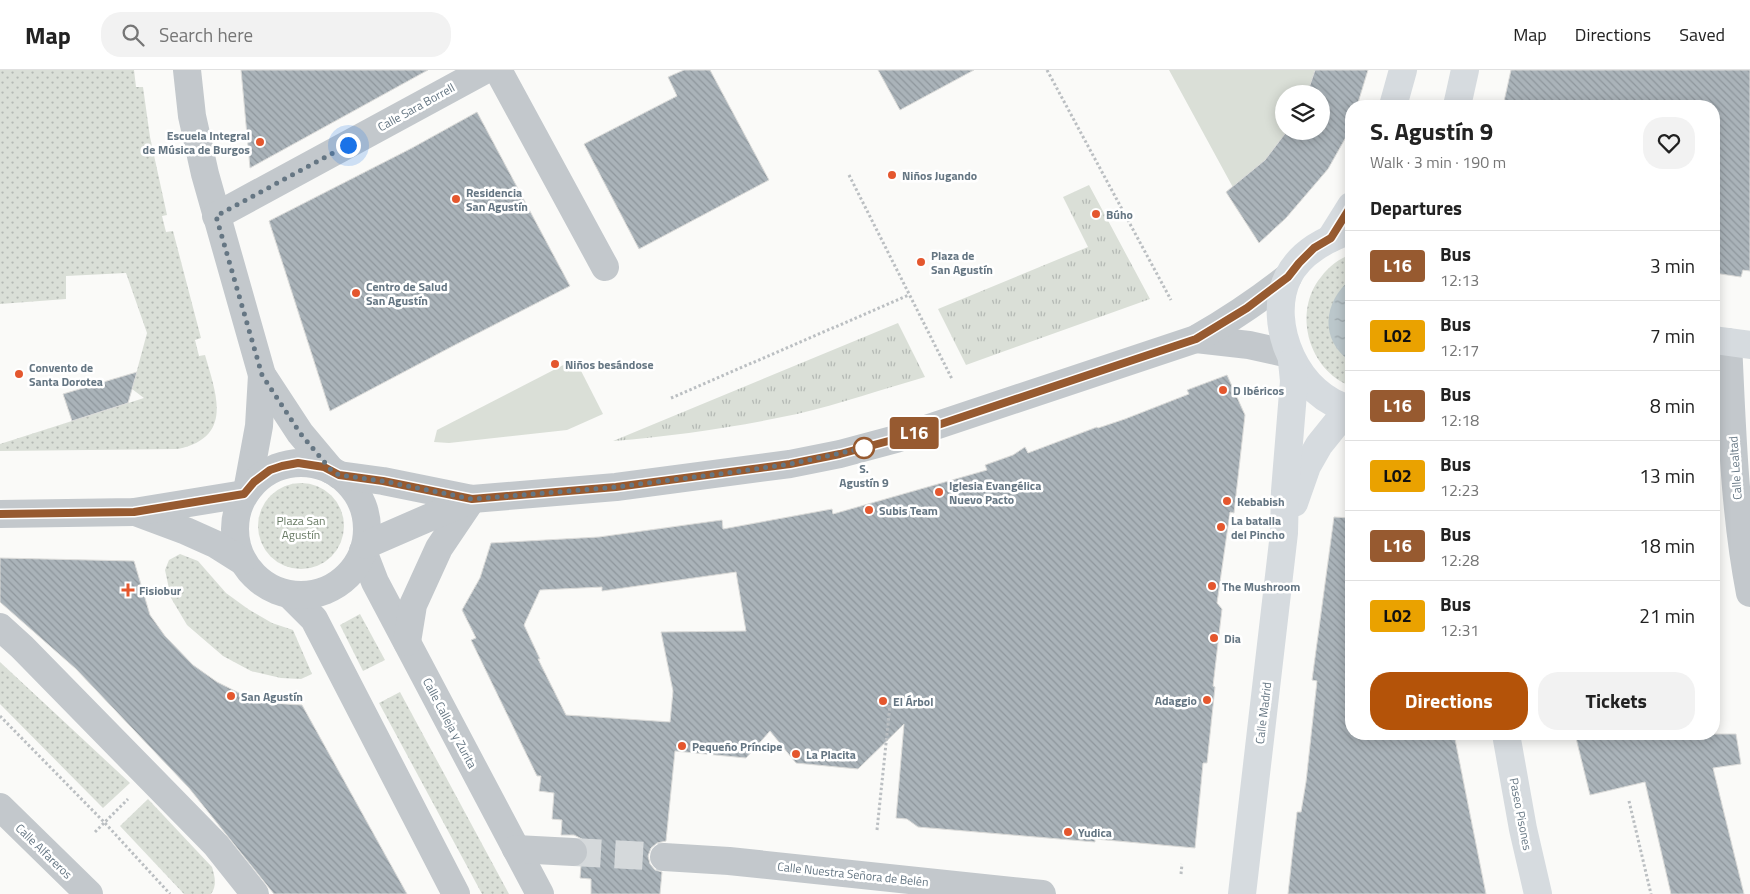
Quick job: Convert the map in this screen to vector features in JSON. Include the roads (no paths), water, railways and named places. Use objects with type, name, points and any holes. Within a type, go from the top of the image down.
[{"type":"main road","points":[[1395,100],[1403,70]]},
{"type":"main road","points":[[1458,100],[1465,70]]},
{"type":"main road","points":[[1341,234],[1314,248],[1299,263],[1288,277],[1281,301],[1282,328],[1291,357],[1306,382],[1323,397],[1345,407]]},
{"type":"main road","name":"Calle Madrid","points":[[1242,894],[1284,533],[1285,491],[1294,381],[1291,357]]},
{"type":"main road","name":"Calle Madrid","points":[[1284,533],[1308,466],[1330,430],[1345,414]]},
{"type":"main road","name":"Paseo Pisones","points":[[1507,740],[1523,829],[1538,894]]},
{"type":"street","points":[[187,70],[192,116],[216,216],[262,375],[300,433],[335,472],[348,482],[360,498],[366,513],[367,523],[364,548],[358,563],[347,577],[328,589],[310,594],[290,595]]},
{"type":"street","name":"Calle Sara Borrell","points":[[216,216],[485,70]]},
{"type":"street","points":[[498,70],[605,267]]},
{"type":"street","points":[[0,514],[134,512],[245,492],[262,475],[282,466],[306,463],[335,472],[472,499],[616,487],[790,464],[840,454],[896,439],[1196,339],[1247,308],[1288,277]]},
{"type":"street","points":[[1196,339],[1249,345],[1291,357]]},
{"type":"street","name":"Calle Lealtad","points":[[1731,342],[1731,413],[1739,517],[1750,593]]},
{"type":"street","points":[[262,375],[259,426],[245,492],[234,524],[235,542],[242,561],[248,572],[263,584],[290,595],[314,620],[456,894]]},
{"type":"street","points":[[364,548],[472,499]]},
{"type":"street","points":[[408,642],[413,606],[439,548],[472,499]]},
{"type":"street","points":[[134,512],[215,544],[242,561]]},
{"type":"street","name":"Calle Calleja y Zurita","points":[[364,548],[376,582],[540,894]]},
{"type":"street","points":[[0,628],[216,845],[255,894]]},
{"type":"street","name":"Calle Alfareros","points":[[0,807],[89,894]]},
{"type":"street","points":[[516,849],[573,852]]},
{"type":"street","name":"Calle Nuestra Señora de Belén","points":[[664,857],[728,861],[1042,894]]},
{"type":"water","points":[[1345,285],[1345,357],[1334,343],[1328,321],[1330,310]]},
{"type":"tunnel","points":[[573,852],[664,857]]},
{"type":"place","name":"Escuela Integral de Música de Burgos","points":[[260,142]]},
{"type":"place","name":"Niños Jugando","points":[[892,175]]},
{"type":"place","name":"Residencia San Agustín","points":[[456,199]]},
{"type":"place","name":"Búho","points":[[1096,214]]},
{"type":"place","name":"Plaza de San Agustín","points":[[921,262]]},
{"type":"place","name":"Centro de Salud San Agustín","points":[[356,293]]},
{"type":"place","name":"Niños besándose","points":[[555,364]]},
{"type":"place","name":"Convento de Santa Dorotea","points":[[19,374]]},
{"type":"place","name":"D Ibéricos","points":[[1223,390]]},
{"type":"place","name":"S. Agustín 9","points":[[864,448]]},
{"type":"place","name":"Iglesia Evangélica Nuevo Pacto","points":[[939,492]]},
{"type":"place","name":"Kebabish","points":[[1227,501]]},
{"type":"place","name":"Subis Team","points":[[869,510]]},
{"type":"place","name":"La batalla del Pincho","points":[[1221,527]]},
{"type":"place","name":"The Mushroom","points":[[1212,586]]},
{"type":"place","name":"Fisiobur","points":[[128,590]]},
{"type":"place","name":"Dia","points":[[1214,638]]},
{"type":"place","name":"San Agustín","points":[[231,696]]},
{"type":"place","name":"Adaggio","points":[[1207,700]]},
{"type":"place","name":"El Árbol","points":[[883,701]]},
{"type":"place","name":"Pequeño Príncipe","points":[[682,746]]},
{"type":"place","name":"La Placita","points":[[796,754]]},
{"type":"place","name":"Yudica","points":[[1068,832]]},
{"type":"park label","name":"Plaza San Agustín","points":[[301,527]]}]
